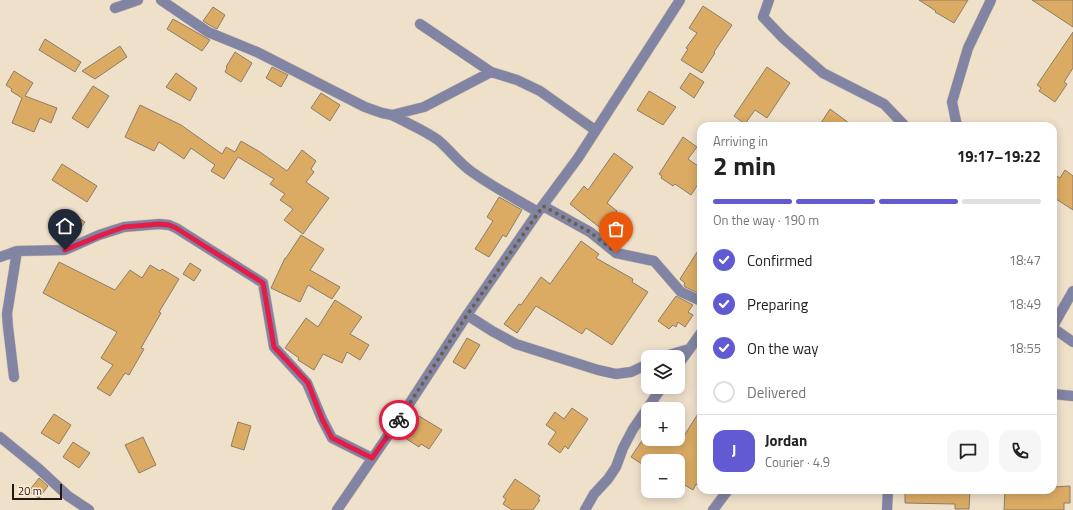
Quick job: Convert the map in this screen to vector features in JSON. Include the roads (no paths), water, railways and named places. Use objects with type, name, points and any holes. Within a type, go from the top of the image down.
[{"type":"street","points":[[118,0],[115,8],[138,0]]},
{"type":"street","points":[[161,0],[208,32],[257,52],[366,107],[392,115],[422,131],[438,141],[449,150],[456,159],[471,171],[540,209],[590,232],[616,253],[654,262],[681,292],[697,299]]},
{"type":"street","points":[[337,510],[402,415],[467,315],[540,209],[578,158],[680,0]]},
{"type":"street","points":[[769,0],[763,17],[783,38],[824,73],[884,104],[901,122]]},
{"type":"street","points":[[956,122],[952,102],[968,48],[991,0]]},
{"type":"street","points":[[420,24],[491,72],[517,80],[540,91],[595,130]]},
{"type":"street","points":[[392,115],[424,107],[491,72]]},
{"type":"street","points":[[0,257],[17,251],[65,250],[124,227],[159,224],[169,225],[176,228],[263,283],[274,347],[308,383],[322,419],[332,438],[372,458]]},
{"type":"street","points":[[14,377],[7,314],[17,251]]},
{"type":"street","points":[[1057,320],[1073,291]]},
{"type":"street","points":[[467,315],[492,332],[516,344],[598,370],[616,374],[631,372],[641,367]]},
{"type":"street","points":[[1057,330],[1073,342]]},
{"type":"street","points":[[685,355],[697,338]]},
{"type":"street","points":[[685,350],[689,349]]},
{"type":"street","points":[[585,510],[594,494],[608,479],[616,467],[623,448],[633,429],[657,394]]},
{"type":"street","points":[[1057,394],[1073,396]]},
{"type":"street","points":[[0,437],[38,468],[68,496],[88,510]]},
{"type":"street","points":[[713,510],[725,494]]},
{"type":"street","points":[[887,510],[888,494]]}]
